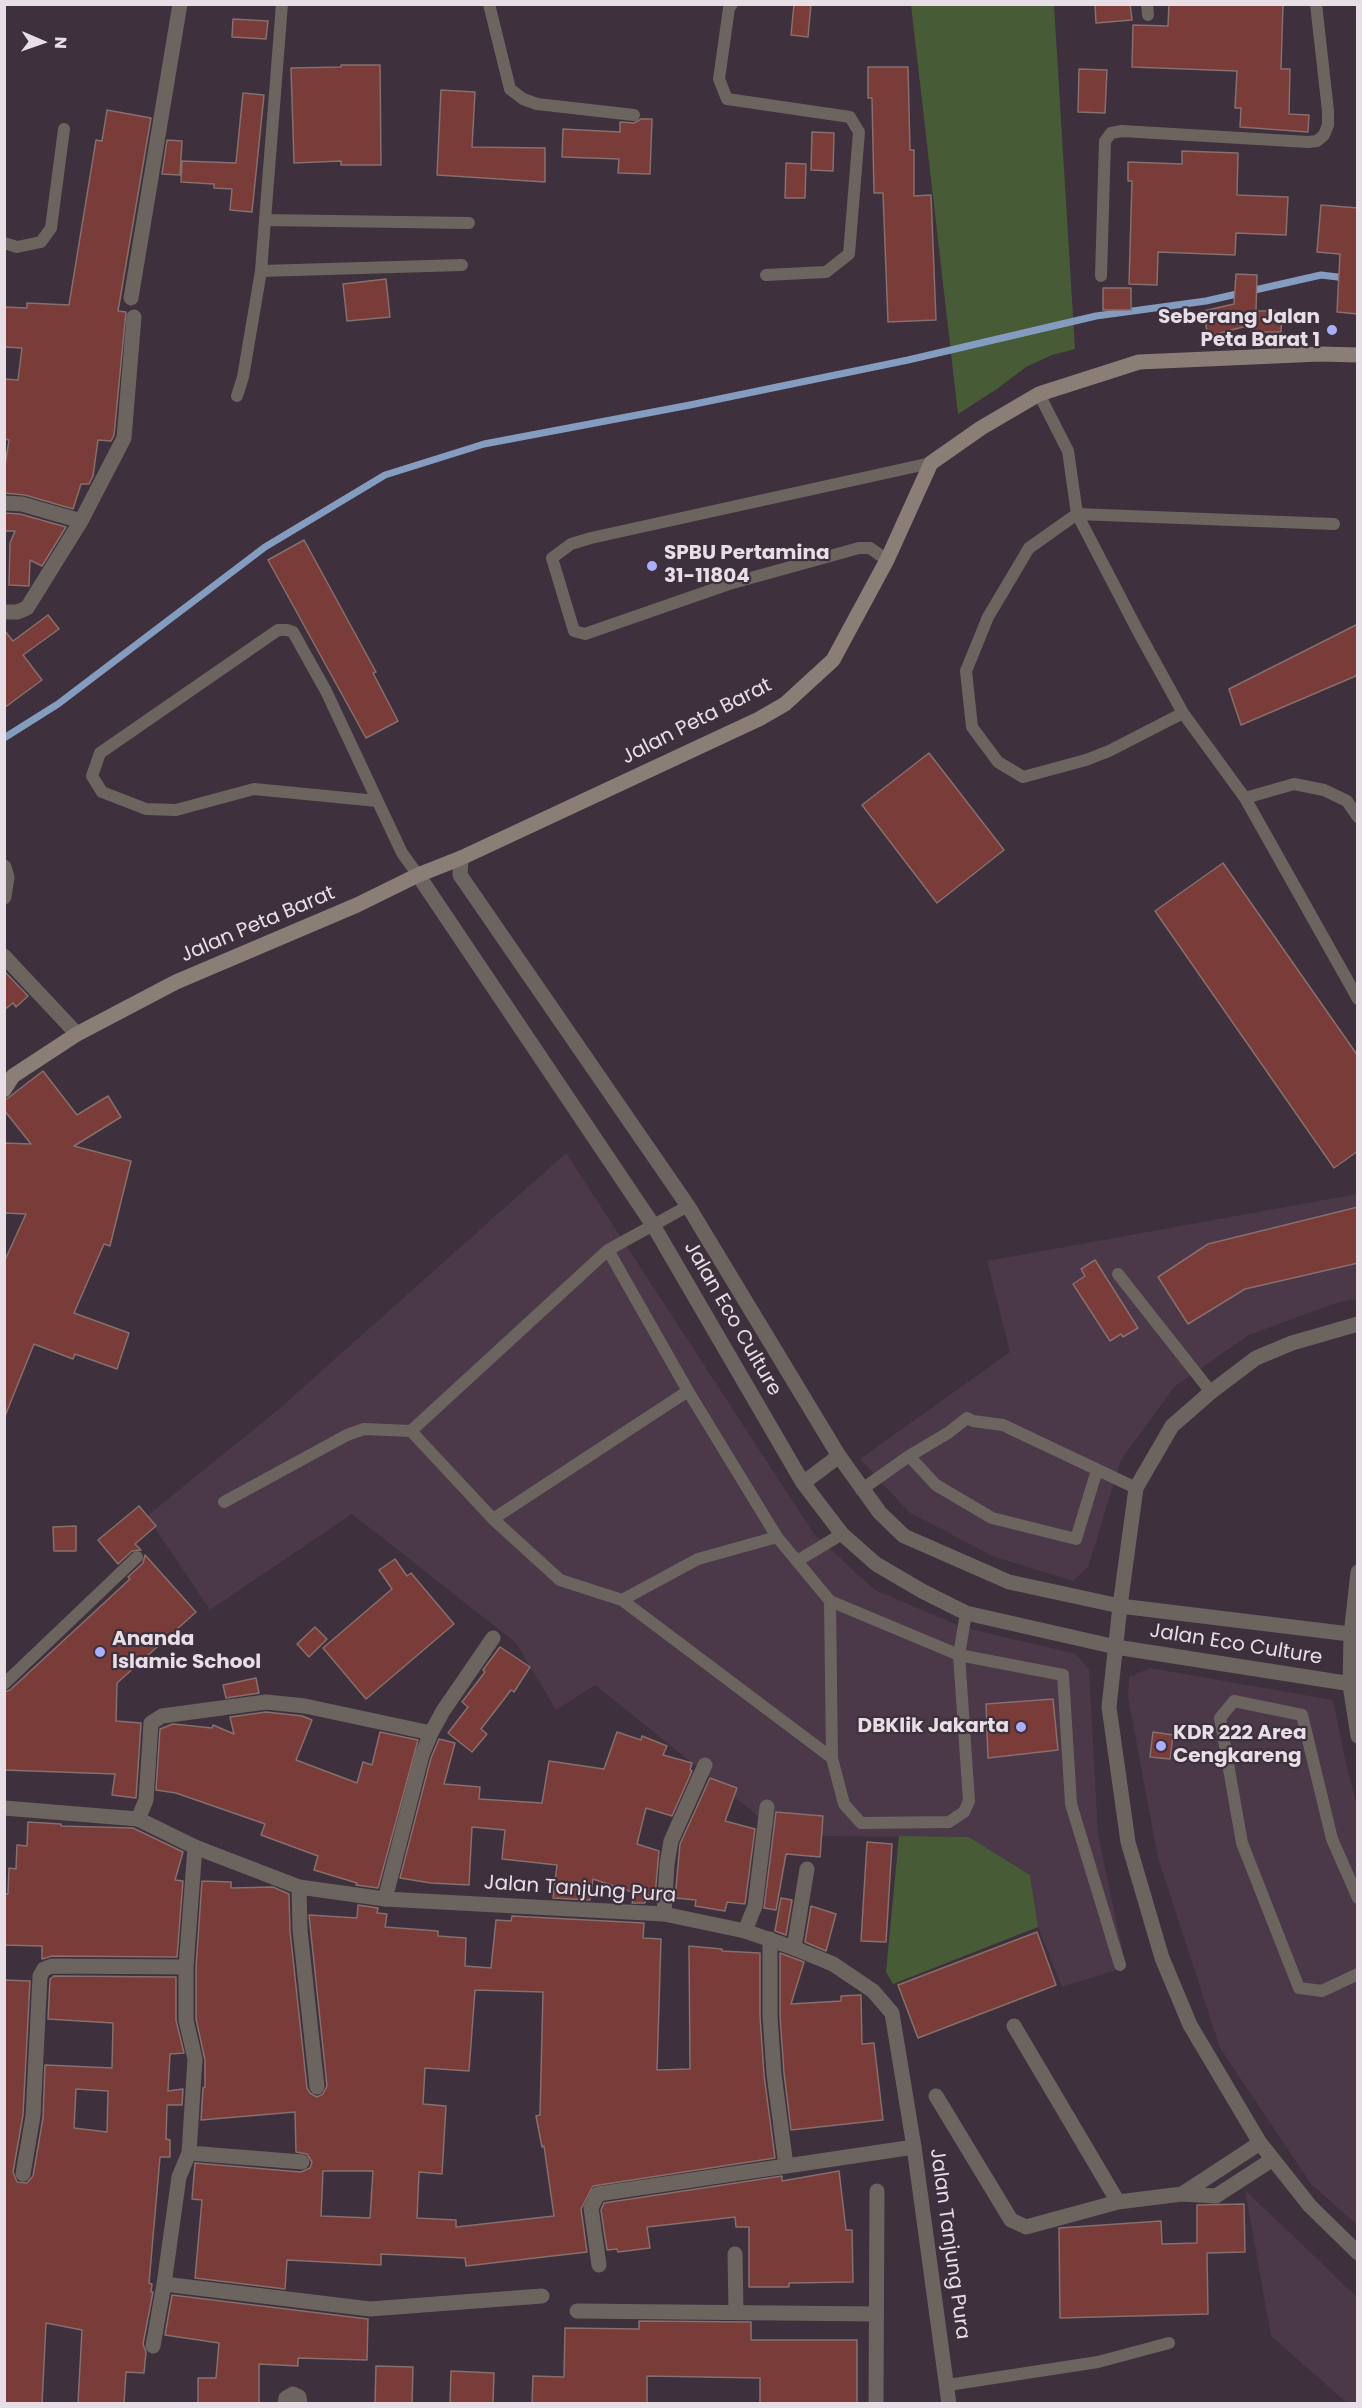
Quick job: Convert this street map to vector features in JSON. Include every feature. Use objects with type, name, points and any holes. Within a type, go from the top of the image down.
[{"type":"main road","points":[[931,463],[981,428],[1039,394],[1139,362],[1320,354],[1358,355]]},
{"type":"main road","name":"Jalan Peta Barat","points":[[4,1090],[9,1074],[77,1034],[176,982],[461,858],[759,719],[785,704],[833,660],[887,560],[931,463]]},
{"type":"street","points":[[131,298],[180,4]]},
{"type":"street","points":[[4,612],[17,612],[27,608],[81,521],[124,438],[134,317]]},
{"type":"street","points":[[4,503],[22,504],[81,521]]},
{"type":"street","name":"Jalan Eco Culture","points":[[461,858],[460,875],[688,1206],[838,1455],[861,1490],[880,1513],[904,1536],[1009,1582],[1120,1606],[1354,1635]]},
{"type":"street","points":[[4,867],[7,878],[4,897]]},
{"type":"street","name":"Jalan Eco Culture","points":[[418,875],[653,1225],[803,1483],[842,1534],[876,1564],[966,1613],[1116,1647],[1354,1685]]},
{"type":"street","points":[[4,956],[77,1034]]},
{"type":"street","points":[[1358,1324],[1292,1342],[1256,1358],[1211,1392],[1172,1426],[1136,1488],[1120,1606],[1110,1707],[1128,1842],[1162,1958],[1190,2025],[1260,2143],[1310,2206],[1358,2253]]},
{"type":"street","points":[[803,1483],[838,1455]]},
{"type":"street","name":"Jalan Eco Culture","points":[[1358,1572],[1354,1635],[1354,1685],[1358,1736]]},
{"type":"street","points":[[385,1899],[422,1755],[431,1733],[443,1711],[493,1638]]},
{"type":"street","points":[[138,1819],[147,1800],[151,1723],[162,1716],[267,1702],[305,1706],[431,1733]]},
{"type":"street","points":[[664,1914],[671,1841],[705,1765]]},
{"type":"street","points":[[745,1931],[754,1905],[767,1807]]},
{"type":"street","name":"Jalan Tanjung Pura","points":[[4,1808],[138,1819],[195,1847],[299,1887],[385,1899],[664,1914],[745,1931],[833,1964],[873,1991],[892,2013],[914,2147],[949,2403]]},
{"type":"street","points":[[153,2346],[179,2177],[189,2153],[195,2059],[186,2020],[186,1967],[195,1847]]},
{"type":"street","points":[[794,1948],[807,1869]]},
{"type":"street","points":[[299,1887],[300,1930],[317,2087]]},
{"type":"street","points":[[770,1939],[772,2039],[786,2166]]},
{"type":"street","points":[[22,2174],[33,2116],[40,1976],[44,1969],[52,1966],[186,1967]]},
{"type":"street","points":[[1014,2026],[1118,2202]]},
{"type":"street","points":[[936,2096],[1011,2220],[1026,2227],[1118,2202],[1182,2194],[1216,2196],[1272,2159]]},
{"type":"street","points":[[1182,2194],[1260,2143]]},
{"type":"street","points":[[599,2265],[591,2208],[598,2194],[914,2147]]},
{"type":"street","points":[[189,2153],[302,2162]]},
{"type":"street","points":[[876,2403],[877,2191]]},
{"type":"street","points":[[735,2254],[736,2312]]},
{"type":"street","points":[[164,2284],[370,2309],[542,2296]]},
{"type":"street","points":[[577,2311],[876,2314]]},
{"type":"street","points":[[285,2403],[286,2398],[293,2394],[299,2397],[300,2403]]},
{"type":"lane","points":[[237,396],[243,377],[261,271],[282,4]]},
{"type":"lane","points":[[489,4],[510,89],[523,99],[537,104],[634,115]]},
{"type":"lane","points":[[732,4],[729,8],[719,79],[727,99],[850,117],[859,132],[849,254],[826,272],[766,275]]},
{"type":"lane","points":[[1101,276],[1105,141],[1111,133],[1122,131],[1308,142],[1317,141],[1324,135],[1328,124],[1328,111],[1316,4]]},
{"type":"lane","points":[[4,243],[16,247],[41,242],[51,228],[64,129]]},
{"type":"lane","points":[[265,220],[469,223]]},
{"type":"lane","points":[[261,271],[462,265]]},
{"type":"lane","points":[[1039,394],[1068,451],[1077,514],[1183,713],[1245,798],[1358,999]]},
{"type":"lane","points":[[887,560],[870,548],[859,548],[729,584],[585,634],[574,631],[552,558],[571,544],[591,538],[931,463]]},
{"type":"lane","points":[[1183,713],[1101,754],[1023,777],[998,762],[972,727],[966,671],[988,617],[1029,548],[1077,514],[1334,524]]},
{"type":"lane","points":[[377,801],[254,789],[176,810],[146,809],[102,792],[92,776],[100,753],[278,630],[287,630],[293,632],[326,691],[402,852],[418,875]]},
{"type":"lane","points":[[1245,798],[1294,784],[1324,790],[1347,801],[1358,817]]},
{"type":"lane","points":[[411,1431],[608,1250],[688,1206]]},
{"type":"lane","points":[[608,1250],[688,1391],[777,1537],[830,1601],[959,1655],[1063,1675],[1071,1804],[1120,1965]]},
{"type":"lane","points":[[1118,1274],[1211,1392]]},
{"type":"lane","points":[[493,1519],[688,1391]]},
{"type":"lane","points":[[861,1490],[967,1418],[1003,1425],[1136,1488]]},
{"type":"lane","points":[[224,1502],[347,1435],[364,1429],[411,1431],[493,1519],[560,1580],[622,1600],[832,1758]]},
{"type":"lane","points":[[909,1456],[936,1485],[992,1518],[1076,1539],[1097,1470]]},
{"type":"lane","points":[[797,1561],[842,1534]]},
{"type":"lane","points":[[622,1600],[698,1559],[777,1537]]},
{"type":"lane","points":[[4,1684],[137,1557]]},
{"type":"lane","points":[[830,1601],[832,1758],[844,1804],[861,1823],[950,1822],[964,1812],[969,1801],[959,1655],[966,1613]]},
{"type":"lane","points":[[1358,1898],[1332,1839],[1302,1715],[1234,1701],[1220,1718],[1242,1843],[1299,1988],[1322,1991],[1358,1974]]},
{"type":"lane","points":[[948,2385],[1098,2362],[1169,2343]]},
{"type":"shaded area","points":[[566,1153],[814,1534],[875,1590],[962,1627],[1076,1654],[1089,1670],[1098,1834],[1126,1967],[1062,1987],[1038,1927],[1030,1875],[969,1837],[783,1836],[595,1685],[556,1710],[516,1643],[352,1514],[210,1610],[147,1516],[280,1408]]},
{"type":"shaded area","points":[[1357,1194],[1357,1299],[1339,1302],[1249,1335],[1174,1387],[1121,1460],[1088,1567],[1073,1581],[992,1556],[909,1512],[860,1459],[1010,1352],[987,1261]]},
{"type":"shaded area","points":[[1150,1668],[1333,1700],[1357,1806],[1357,2225],[1311,2184],[1220,2048],[1158,1858],[1128,1697],[1129,1677]]},
{"type":"shaded area","points":[[1245,2190],[1357,2297],[1357,2403],[1347,2403],[1271,2336]]},
{"type":"green space","points":[[911,5],[1054,5],[1075,349],[1052,355],[1026,367],[958,414]]},
{"type":"green space","points":[[899,1836],[969,1837],[1030,1875],[1038,1927],[893,1984],[886,1972]]},
{"type":"building","points":[[794,4],[811,4],[808,37],[791,35]]},
{"type":"building","points":[[1095,4],[1130,4],[1132,20],[1096,23]]},
{"type":"building","points":[[1169,4],[1283,4],[1281,69],[1290,69],[1289,114],[1309,115],[1308,132],[1240,127],[1241,108],[1235,108],[1237,71],[1132,67],[1133,25],[1168,26]]},
{"type":"building","points":[[233,19],[268,21],[266,39],[232,37]]},
{"type":"building","points":[[341,65],[380,65],[381,165],[341,165],[341,161],[294,163],[291,68],[341,67]]},
{"type":"building","points":[[868,67],[908,67],[910,150],[914,150],[914,196],[931,195],[936,320],[888,322],[883,193],[874,193],[872,98],[868,98]]},
{"type":"building","points":[[1079,69],[1107,70],[1105,113],[1078,112]]},
{"type":"building","points":[[441,90],[475,92],[472,147],[545,148],[545,182],[437,175]]},
{"type":"building","points":[[243,93],[264,95],[252,212],[230,210],[232,189],[214,188],[214,184],[181,182],[182,161],[236,163]]},
{"type":"building","points":[[107,110],[151,118],[118,311],[126,312],[114,435],[111,441],[98,440],[93,476],[89,484],[81,484],[73,509],[25,495],[4,493],[4,472],[9,440],[4,439],[4,379],[18,380],[22,348],[4,347],[4,307],[27,308],[27,303],[69,305],[96,140],[102,141]]},
{"type":"building","points":[[641,119],[652,119],[650,174],[618,173],[619,159],[562,157],[563,129],[620,132],[620,122],[634,123]]},
{"type":"building","points":[[812,132],[834,133],[833,171],[811,170]]},
{"type":"building","points":[[167,140],[182,141],[180,175],[162,174]]},
{"type":"building","points":[[1182,151],[1238,153],[1237,195],[1288,197],[1286,235],[1236,233],[1235,255],[1158,252],[1157,285],[1129,284],[1132,181],[1128,181],[1128,162],[1182,164]]},
{"type":"building","points":[[786,163],[806,164],[805,198],[785,198]]},
{"type":"building","points":[[1321,205],[1358,208],[1358,314],[1337,312],[1340,254],[1317,252]]},
{"type":"building","points":[[1236,274],[1257,275],[1256,311],[1282,311],[1281,332],[1251,332],[1251,325],[1208,336],[1203,311],[1234,304]]},
{"type":"building","points":[[386,279],[390,317],[347,321],[343,284]]},
{"type":"building","points":[[1103,288],[1131,288],[1131,310],[1103,310]]},
{"type":"building","points":[[4,513],[20,514],[66,527],[42,566],[30,560],[29,586],[9,585],[10,543],[15,531],[4,531]]},
{"type":"building","points":[[304,540],[376,672],[373,673],[398,721],[366,738],[268,560]]},
{"type":"building","points":[[48,615],[59,629],[23,655],[42,680],[4,708],[4,630],[13,641]]},
{"type":"building","points":[[1358,624],[1358,675],[1241,725],[1229,689]]},
{"type":"building","points":[[929,753],[1004,850],[937,903],[862,805]]},
{"type":"building","points":[[1223,863],[1358,1056],[1358,1151],[1334,1168],[1155,911]]},
{"type":"building","points":[[4,971],[28,996],[16,1007],[13,1003],[4,1010]]},
{"type":"building","points":[[43,1071],[77,1115],[108,1096],[121,1117],[74,1146],[131,1161],[110,1246],[104,1244],[74,1313],[129,1333],[117,1369],[75,1354],[73,1359],[34,1344],[5,1416],[4,1262],[26,1214],[4,1213],[4,1143],[31,1144],[4,1110],[4,1101]]},
{"type":"building","points":[[1358,1207],[1358,1263],[1245,1289],[1188,1324],[1158,1277],[1208,1244]]},
{"type":"building","points":[[1095,1260],[1138,1328],[1123,1337],[1121,1334],[1110,1341],[1073,1284],[1085,1276],[1081,1269]]},
{"type":"building","points":[[139,1506],[156,1526],[135,1544],[141,1550],[132,1551],[118,1564],[98,1540]]},
{"type":"building","points":[[76,1526],[76,1551],[54,1551],[53,1527]]},
{"type":"building","name":"Ananda Islamic School","points":[[145,1555],[196,1612],[117,1683],[116,1721],[141,1723],[136,1798],[112,1795],[115,1774],[4,1770],[4,1692],[10,1690],[130,1579],[128,1577],[143,1563]]},
{"type":"building","points":[[395,1559],[407,1576],[411,1573],[454,1624],[366,1699],[323,1648],[392,1589],[379,1570]]},
{"type":"building","points":[[315,1627],[327,1639],[309,1657],[297,1644]]},
{"type":"building","points":[[500,1647],[530,1667],[514,1692],[511,1690],[481,1729],[487,1734],[472,1752],[448,1733],[468,1707],[462,1702],[485,1672],[483,1670]]},
{"type":"building","points":[[256,1678],[259,1693],[226,1698],[223,1685]]},
{"type":"building","name":"DBKlik Jakarta","points":[[1053,1699],[1058,1750],[988,1758],[986,1704]]},
{"type":"building","points":[[266,1712],[302,1716],[312,1720],[296,1760],[357,1783],[363,1762],[372,1765],[380,1732],[418,1740],[378,1888],[356,1885],[357,1883],[314,1870],[318,1856],[261,1835],[265,1824],[176,1793],[156,1790],[160,1729],[173,1724],[212,1728],[213,1725],[234,1734],[230,1717]]},
{"type":"building","points":[[617,1732],[641,1740],[642,1736],[667,1746],[663,1755],[692,1763],[690,1770],[692,1771],[672,1816],[646,1808],[637,1844],[659,1851],[655,1896],[646,1895],[645,1903],[632,1903],[635,1893],[593,1879],[590,1900],[553,1898],[557,1865],[502,1859],[505,1830],[472,1827],[469,1885],[431,1883],[400,1878],[431,1758],[439,1739],[455,1743],[444,1784],[480,1787],[479,1799],[542,1803],[549,1761],[604,1769]]},
{"type":"building","name":"KDR 222 Area Cengkareng","points":[[1153,1732],[1173,1735],[1170,1759],[1150,1757]]},
{"type":"building","points":[[710,1778],[737,1788],[725,1821],[755,1829],[745,1904],[727,1902],[725,1911],[695,1906],[696,1900],[675,1898],[680,1844]]},
{"type":"building","points":[[776,1812],[823,1816],[820,1857],[786,1854],[776,1910],[764,1908]]},
{"type":"building","points":[[28,1822],[61,1824],[61,1826],[133,1828],[183,1852],[175,1880],[183,1881],[177,1957],[52,1956],[42,1959],[42,1946],[4,1945],[4,1894],[8,1894],[9,1868],[16,1869],[17,1845],[27,1846]]},
{"type":"building","points":[[867,1842],[892,1844],[886,1942],[861,1941]]},
{"type":"building","points":[[202,1881],[231,1882],[231,1888],[273,1887],[289,1894],[290,1931],[307,2088],[317,2097],[323,2094],[327,2086],[309,1915],[357,1918],[358,1905],[378,1908],[377,1913],[387,1914],[385,1927],[438,1931],[438,1936],[466,1938],[465,1966],[491,1968],[496,1920],[511,1921],[512,1916],[644,1923],[643,1938],[661,1939],[657,2070],[690,2069],[689,1946],[760,1953],[760,2016],[764,2075],[775,2158],[593,2186],[581,2209],[587,2252],[466,2266],[465,2258],[381,2254],[381,2265],[287,2260],[285,2289],[195,2278],[202,2200],[192,2199],[195,2163],[301,2172],[310,2168],[312,2162],[307,2154],[296,2152],[295,2112],[201,2120],[205,2060],[196,2019],[196,1967]],"holes":[[[475,1990],[543,1992],[540,2115],[536,2116],[542,2147],[544,2146],[554,2216],[456,2227],[456,2220],[417,2218],[419,2172],[442,2174],[446,2106],[423,2104],[425,2068],[469,2071]],[[323,2171],[373,2171],[370,2218],[321,2216]]]},
{"type":"building","points":[[781,1898],[792,1900],[786,1935],[775,1931]]},
{"type":"building","points":[[811,1906],[836,1914],[826,1951],[805,1942]]},
{"type":"building","points":[[1037,1932],[1056,1985],[918,2038],[898,1985]]},
{"type":"building","points":[[780,1953],[804,1962],[791,2004],[841,2001],[841,1996],[861,1995],[862,2044],[874,2043],[883,2120],[791,2130],[780,2016]]},
{"type":"building","points":[[54,1976],[176,1977],[176,2020],[184,2053],[170,2054],[168,2091],[183,2089],[182,2105],[167,2105],[166,2139],[170,2140],[170,2157],[160,2157],[149,2283],[152,2284],[151,2292],[153,2292],[143,2344],[146,2352],[144,2373],[126,2372],[124,2403],[78,2403],[82,2330],[46,2323],[42,2403],[4,2403],[4,1980],[30,1981],[23,2115],[13,2172],[17,2182],[27,2183],[33,2176],[43,2118],[45,2065],[112,2068],[113,2023],[48,2019],[50,1979]],"holes":[[[76,2089],[108,2091],[107,2132],[74,2128]]]},
{"type":"building","points":[[839,2171],[846,2230],[852,2230],[853,2282],[789,2283],[789,2287],[749,2287],[749,2227],[736,2227],[735,2217],[647,2227],[650,2248],[618,2252],[617,2249],[607,2250],[601,2210],[604,2203],[782,2176],[782,2181]]},
{"type":"building","points":[[1244,2204],[1245,2252],[1207,2253],[1208,2314],[1060,2318],[1059,2228],[1161,2221],[1162,2244],[1197,2243],[1197,2205]]},
{"type":"building","points":[[172,2295],[368,2319],[367,2360],[298,2358],[298,2366],[259,2364],[259,2403],[198,2403],[198,2378],[216,2378],[219,2343],[165,2335]]},
{"type":"building","points":[[639,2321],[751,2322],[751,2340],[857,2340],[857,2403],[760,2403],[760,2378],[647,2376],[647,2403],[532,2403],[533,2376],[564,2377],[565,2328],[639,2329]]},
{"type":"building","points":[[376,2366],[413,2367],[412,2403],[375,2403]]},
{"type":"building","points":[[451,2371],[494,2373],[493,2403],[450,2403]]},
{"type":"waterway","points":[[4,738],[58,704],[265,547],[385,475],[484,444],[908,360],[1096,316],[1206,301],[1321,275],[1346,278]]},
{"type":"place","name":"Seberang Jalan Peta Barat 1","points":[[1332,330]]},
{"type":"place","name":"SPBU Pertamina 31-11804","points":[[652,566]]},
{"type":"place","name":"Ananda Islamic School","points":[[100,1652]]},
{"type":"place","name":"DBKlik Jakarta","points":[[1021,1727]]},
{"type":"place","name":"KDR 222 Area Cengkareng","points":[[1161,1746]]}]
